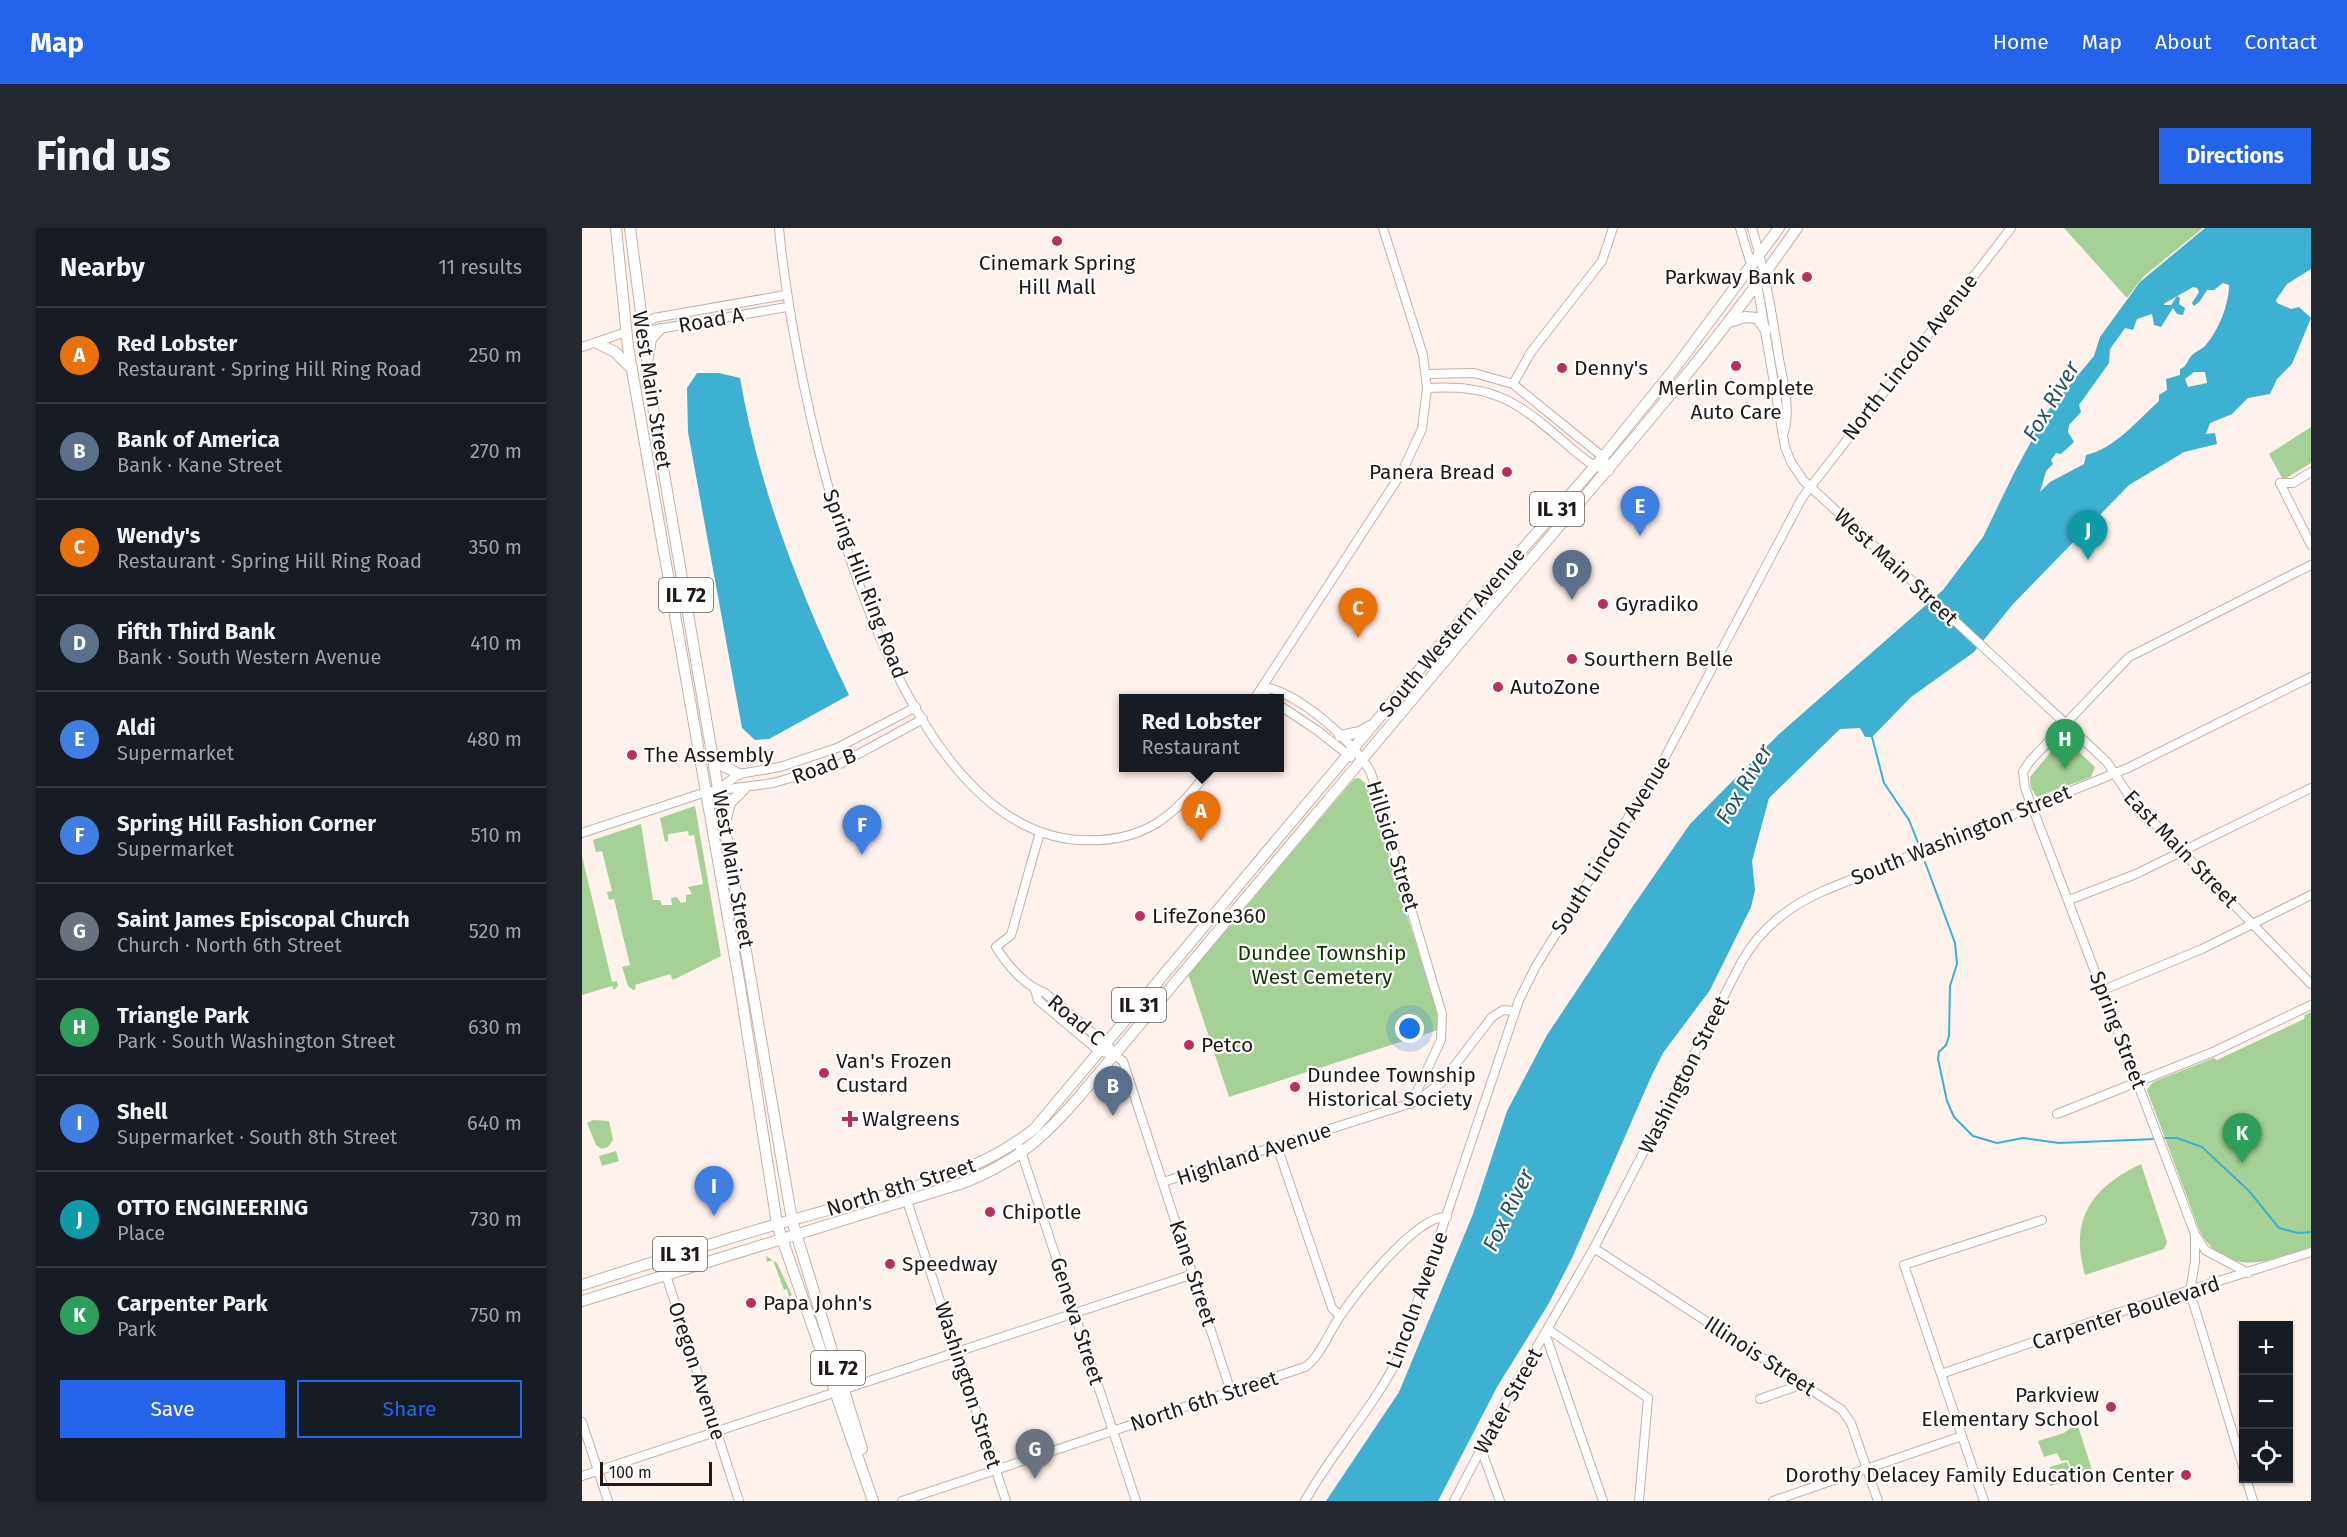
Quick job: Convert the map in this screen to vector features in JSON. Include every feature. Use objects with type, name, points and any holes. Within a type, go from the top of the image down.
[{"type":"main road","name":"IL 72","points":[[616,228],[626,332]]},
{"type":"main road","name":"West Main Street","points":[[630,228],[646,366],[792,1220],[840,1391],[874,1501]]},
{"type":"main road","name":"IL 31","points":[[1760,255],[1779,228]]},
{"type":"main road","name":"South Western Avenue","points":[[1362,760],[1609,471],[1729,322],[1797,228]]},
{"type":"main road","name":"South Western Avenue","points":[[1351,752],[1603,457],[1760,255]]},
{"type":"main road","points":[[1729,322],[1745,317],[1757,318],[1766,330]]},
{"type":"main road","points":[[626,332],[641,326]]},
{"type":"main road","points":[[646,366],[651,339],[660,329]]},
{"type":"main road","name":"West Main Street","points":[[626,332],[740,986],[777,1224],[840,1391]]},
{"type":"main road","points":[[597,343],[615,352],[632,369]]},
{"type":"main road","points":[[1340,736],[1360,732],[1373,725]]},
{"type":"main road","name":"North 8th Street","points":[[777,1224],[963,1170],[991,1159],[1018,1142],[1047,1115],[1351,752]]},
{"type":"main road","name":"North 8th Street","points":[[582,1301],[966,1182],[1022,1154],[1055,1125],[1362,760]]},
{"type":"main road","points":[[715,762],[739,774]]},
{"type":"main road","points":[[726,824],[730,803],[744,789]]},
{"type":"main road","points":[[1197,936],[1207,945]]},
{"type":"main road","name":"IL 31","points":[[582,1285],[777,1224]]},
{"type":"street","name":"Spring Hill Ring Road","points":[[779,228],[787,307],[810,421],[836,516],[876,624],[922,719],[948,758],[979,792],[1012,819],[1040,832],[1086,840],[1112,839],[1140,832],[1176,810],[1207,772]]},
{"type":"street","points":[[1258,694],[1402,472],[1419,436],[1427,388],[1426,374],[1420,342],[1383,228]]},
{"type":"street","points":[[1513,384],[1531,352],[1602,261],[1613,228]]},
{"type":"street","name":"West Main Street","points":[[1740,228],[1752,266],[1772,304],[1784,386],[1787,422],[1784,432]]},
{"type":"street","name":"West Main Street","points":[[1752,228],[1760,255],[1766,330],[1789,459],[1810,487],[2027,688]]},
{"type":"street","name":"North Lincoln Avenue","points":[[1810,487],[2012,228]]},
{"type":"street","name":"Road A","points":[[641,326],[654,318],[785,295]]},
{"type":"street","name":"Road A","points":[[641,326],[653,330],[787,307]]},
{"type":"street","points":[[582,347],[626,332]]},
{"type":"street","points":[[1426,374],[1474,374],[1513,384],[1603,457],[1609,471]]},
{"type":"street","points":[[1427,388],[1475,388],[1505,398],[1525,410],[1594,467],[1609,471]]},
{"type":"street","points":[[2311,472],[2293,483],[2280,483],[2311,545]]},
{"type":"street","name":"South Lincoln Avenue","points":[[1447,1217],[1515,1011],[1536,966],[1664,761],[1788,522],[1810,487]]},
{"type":"street","points":[[2065,723],[2129,657],[2311,566]]},
{"type":"street","name":"South Washington Street","points":[[1841,884],[2114,773],[2311,677]]},
{"type":"street","points":[[1262,687],[1266,694]]},
{"type":"street","points":[[1262,687],[1275,688],[1283,694]]},
{"type":"street","name":"East Main Street","points":[[2027,688],[2107,762],[2128,795],[2311,984]]},
{"type":"street","points":[[1284,695],[1340,736],[1351,752]]},
{"type":"street","name":"Road B","points":[[719,789],[739,774],[780,767],[837,748],[916,707]]},
{"type":"street","points":[[1284,708],[1351,752]]},
{"type":"street","name":"Road B","points":[[582,832],[706,792],[719,789],[744,789],[795,778],[840,764],[922,719]]},
{"type":"street","name":"Spring Street","points":[[2065,723],[2023,772],[2022,780],[2195,1234],[2195,1261],[2190,1292]]},
{"type":"street","name":"Hillside Street","points":[[1351,752],[1362,760],[1371,773],[1443,1014],[1441,1040],[1411,1104]]},
{"type":"street","points":[[2069,900],[2128,878],[2311,788]]},
{"type":"street","name":"Road C","points":[[1040,832],[1011,935],[996,947],[1005,962],[1035,990],[1045,993],[1102,1047],[1114,1055]]},
{"type":"street","name":"Washington Street","points":[[1564,1302],[1749,951],[1784,912],[1810,897],[1841,884]]},
{"type":"street","points":[[2103,990],[2172,963],[2311,895]]},
{"type":"street","points":[[2057,1114],[2213,1053],[2311,1005]]},
{"type":"street","name":"Highland Avenue","points":[[1163,1182],[1411,1104],[1426,1096],[1442,1082],[1492,1017],[1503,1010],[1515,1011]]},
{"type":"street","name":"Kane Street","points":[[1114,1055],[1123,1061],[1231,1392]]},
{"type":"street","name":"Geneva Street","points":[[1018,1142],[1137,1501]]},
{"type":"street","points":[[1277,1146],[1332,1308],[1340,1316]]},
{"type":"street","name":"Washington Street","points":[[908,1201],[1006,1501]]},
{"type":"street","name":"North 6th Street","points":[[902,1501],[1309,1365],[1340,1316],[1396,1247],[1433,1220],[1447,1217]]},
{"type":"street","name":"Lincoln Avenue","points":[[1305,1501],[1392,1370],[1414,1318],[1447,1217]]},
{"type":"street","points":[[1984,1501],[1904,1265],[2042,1220]]},
{"type":"street","points":[[2195,1234],[2205,1250],[2248,1273]]},
{"type":"street","name":"Illinois Street","points":[[1594,1248],[1836,1405],[1848,1416],[1878,1501]]},
{"type":"street","name":"Carpenter Boulevard","points":[[1941,1374],[2117,1313],[2190,1292],[2311,1252]]},
{"type":"street","points":[[582,1476],[1193,1274]]},
{"type":"street","name":"Oregon Avenue","points":[[666,1275],[739,1501]]},
{"type":"street","points":[[2190,1292],[2239,1454]]},
{"type":"street","name":"Water Street","points":[[1454,1501],[1564,1302]]},
{"type":"street","points":[[1547,1333],[1603,1501]]},
{"type":"street","points":[[1547,1333],[1648,1398],[1639,1501]]},
{"type":"street","points":[[1760,1399],[1803,1384]]},
{"type":"street","points":[[582,1422],[608,1501]]},
{"type":"street","points":[[1773,1501],[1962,1436]]},
{"type":"street","points":[[1481,1449],[1500,1501]]},
{"type":"street","points":[[2247,1483],[2253,1501]]},
{"type":"green space","points":[[2064,228],[2203,228],[2144,276],[2127,298]]},
{"type":"green space","points":[[2311,427],[2311,463],[2283,480],[2269,454]]},
{"type":"green space","points":[[2063,737],[2095,767],[2091,777],[2037,797],[2031,788],[2030,777]]},
{"type":"green space","name":"Dundee Township West Cemetery","points":[[1359,778],[1367,785],[1437,1012],[1438,1030],[1229,1097],[1188,974],[1354,779]]},
{"type":"green space","points":[[695,806],[721,956],[673,980],[670,974],[635,985],[636,989],[633,990],[628,986],[622,967],[630,965],[614,899],[609,900],[607,892],[612,891],[602,851],[596,852],[593,840],[641,824],[653,900],[660,900],[662,905],[672,905],[671,898],[677,897],[681,903],[686,902],[686,895],[692,894],[688,887],[703,884],[694,835],[689,836],[688,831],[668,834],[668,841],[665,842],[660,818]]},
{"type":"green space","points":[[582,856],[612,982],[617,981],[618,986],[614,990],[612,986],[582,995]]},
{"type":"green space","points":[[2311,1012],[2311,1248],[2265,1261],[2236,1261],[2223,1256],[2211,1247],[2200,1232],[2147,1090],[2153,1082],[2214,1058],[2217,1060],[2304,1019],[2305,1015]]},
{"type":"green space","points":[[593,1120],[609,1121],[613,1140],[608,1147],[602,1149],[596,1145],[587,1123]]},
{"type":"green space","points":[[616,1151],[619,1161],[602,1166],[599,1156]]},
{"type":"green space","points":[[2141,1164],[2167,1242],[2164,1249],[2085,1275],[2080,1237],[2088,1208],[2109,1184]]},
{"type":"green space","points":[[773,1261],[777,1263],[792,1295],[789,1297],[787,1289],[784,1290]]},
{"type":"green space","points":[[2077,1423],[2093,1473],[2074,1479],[2068,1460],[2061,1461],[2057,1453],[2044,1457],[2038,1441],[2064,1433]]},
{"type":"green space","points":[[2067,1462],[2073,1478],[2050,1486],[2048,1479],[2053,1477],[2050,1467]]},
{"type":"water","points":[[2205,228],[2311,228],[2311,269],[2287,284],[2276,300],[2277,303],[2291,309],[2299,307],[2311,318],[2292,364],[2277,379],[2270,394],[2248,398],[2232,414],[2210,423],[2206,434],[2215,433],[2217,444],[2184,452],[2129,485],[2013,604],[1974,652],[1911,697],[1872,737],[1865,737],[1860,728],[1840,729],[1769,798],[1752,861],[1755,890],[1751,907],[1710,990],[1663,1053],[1572,1258],[1549,1303],[1497,1387],[1438,1501],[1326,1501],[1399,1392],[1473,1214],[1507,1111],[1547,1035],[1633,906],[1690,824],[1778,735],[1943,590],[1983,537],[2047,412],[2094,356],[2100,337],[2140,282]],"holes":[[[2223,283],[2229,285],[2225,309],[2218,326],[2204,347],[2192,355],[2186,365],[2180,369],[2180,375],[2166,379],[2167,390],[2159,395],[2159,401],[2116,440],[2086,455],[2084,464],[2050,482],[2040,492],[2046,471],[2053,464],[2051,460],[2056,453],[2061,454],[2074,442],[2068,432],[2069,425],[2081,412],[2079,405],[2109,363],[2110,349],[2125,328],[2133,330],[2137,319],[2152,314],[2154,325],[2161,327],[2173,308],[2177,314],[2183,315],[2185,308],[2179,304],[2180,298],[2177,296],[2171,305],[2164,305],[2168,292],[2177,286],[2180,291],[2188,286],[2197,288],[2199,292],[2192,303],[2194,306],[2207,290],[2214,290]],[[2194,372],[2205,372],[2207,383],[2188,387],[2185,379]]]},
{"type":"water","points":[[697,373],[719,373],[740,378],[758,460],[783,540],[814,618],[849,695],[769,739],[755,740],[742,728],[688,432],[687,388]]},
{"type":"waterway","name":"Fox River","points":[[2151,303],[2195,278]]},
{"type":"waterway","points":[[1872,737],[1884,783],[1909,820],[1919,845]]},
{"type":"waterway","points":[[1925,862],[1955,943],[1957,964],[1950,986],[1949,1036],[1946,1045],[1939,1052],[1938,1059],[1947,1101],[1954,1117],[1973,1136],[1997,1143],[2023,1138],[2059,1143],[2155,1139]]},
{"type":"waterway","points":[[2165,1138],[2177,1138],[2202,1147],[2249,1191],[2279,1228],[2298,1233],[2311,1232]]},
{"type":"place","name":"Cinemark Spring Hill Mall","points":[[1057,241]]},
{"type":"place","name":"Parkway Bank","points":[[1807,277]]},
{"type":"place","name":"Merlin Complete Auto Care","points":[[1736,366]]},
{"type":"place","name":"Denny's","points":[[1562,368]]},
{"type":"place","name":"Panera Bread","points":[[1507,472]]},
{"type":"place","name":"Aldi","points":[[1640,536]]},
{"type":"place","name":"OTTO ENGINEERING","points":[[2088,560]]},
{"type":"place","name":"Fifth Third Bank","points":[[1572,600]]},
{"type":"place","name":"Gyradiko","points":[[1603,604]]},
{"type":"place","name":"Wendy's","points":[[1358,638]]},
{"type":"place","name":"Sourthern Belle","points":[[1572,659]]},
{"type":"place","name":"AutoZone","points":[[1498,687]]},
{"type":"place","name":"The Assembly","points":[[632,755]]},
{"type":"place","name":"Triangle Park","points":[[2065,769]]},
{"type":"place","name":"Red Lobster","points":[[1201,841]]},
{"type":"place","name":"Spring Hill Fashion Corner","points":[[862,855]]},
{"type":"place","name":"LifeZone360","points":[[1140,916]]},
{"type":"place","name":"Petco","points":[[1189,1045]]},
{"type":"place","name":"Van's Frozen Custard","points":[[824,1073]]},
{"type":"place","name":"Dundee Township Historical Society","points":[[1295,1087]]},
{"type":"place","name":"Bank of America","points":[[1113,1116]]},
{"type":"place","name":"Walgreens","points":[[850,1119]]},
{"type":"place","name":"Carpenter Park","points":[[2242,1163]]},
{"type":"place","name":"Chipotle","points":[[990,1212]]},
{"type":"place","name":"Shell","points":[[714,1216]]},
{"type":"place","name":"Speedway","points":[[890,1264]]},
{"type":"place","name":"Papa John's","points":[[751,1303]]},
{"type":"place","name":"Parkview Elementary School","points":[[2111,1407]]},
{"type":"place","name":"Dorothy Delacey Family Education Center","points":[[2186,1475]]},
{"type":"place","name":"Saint James Episcopal Church","points":[[1035,1479]]}]
